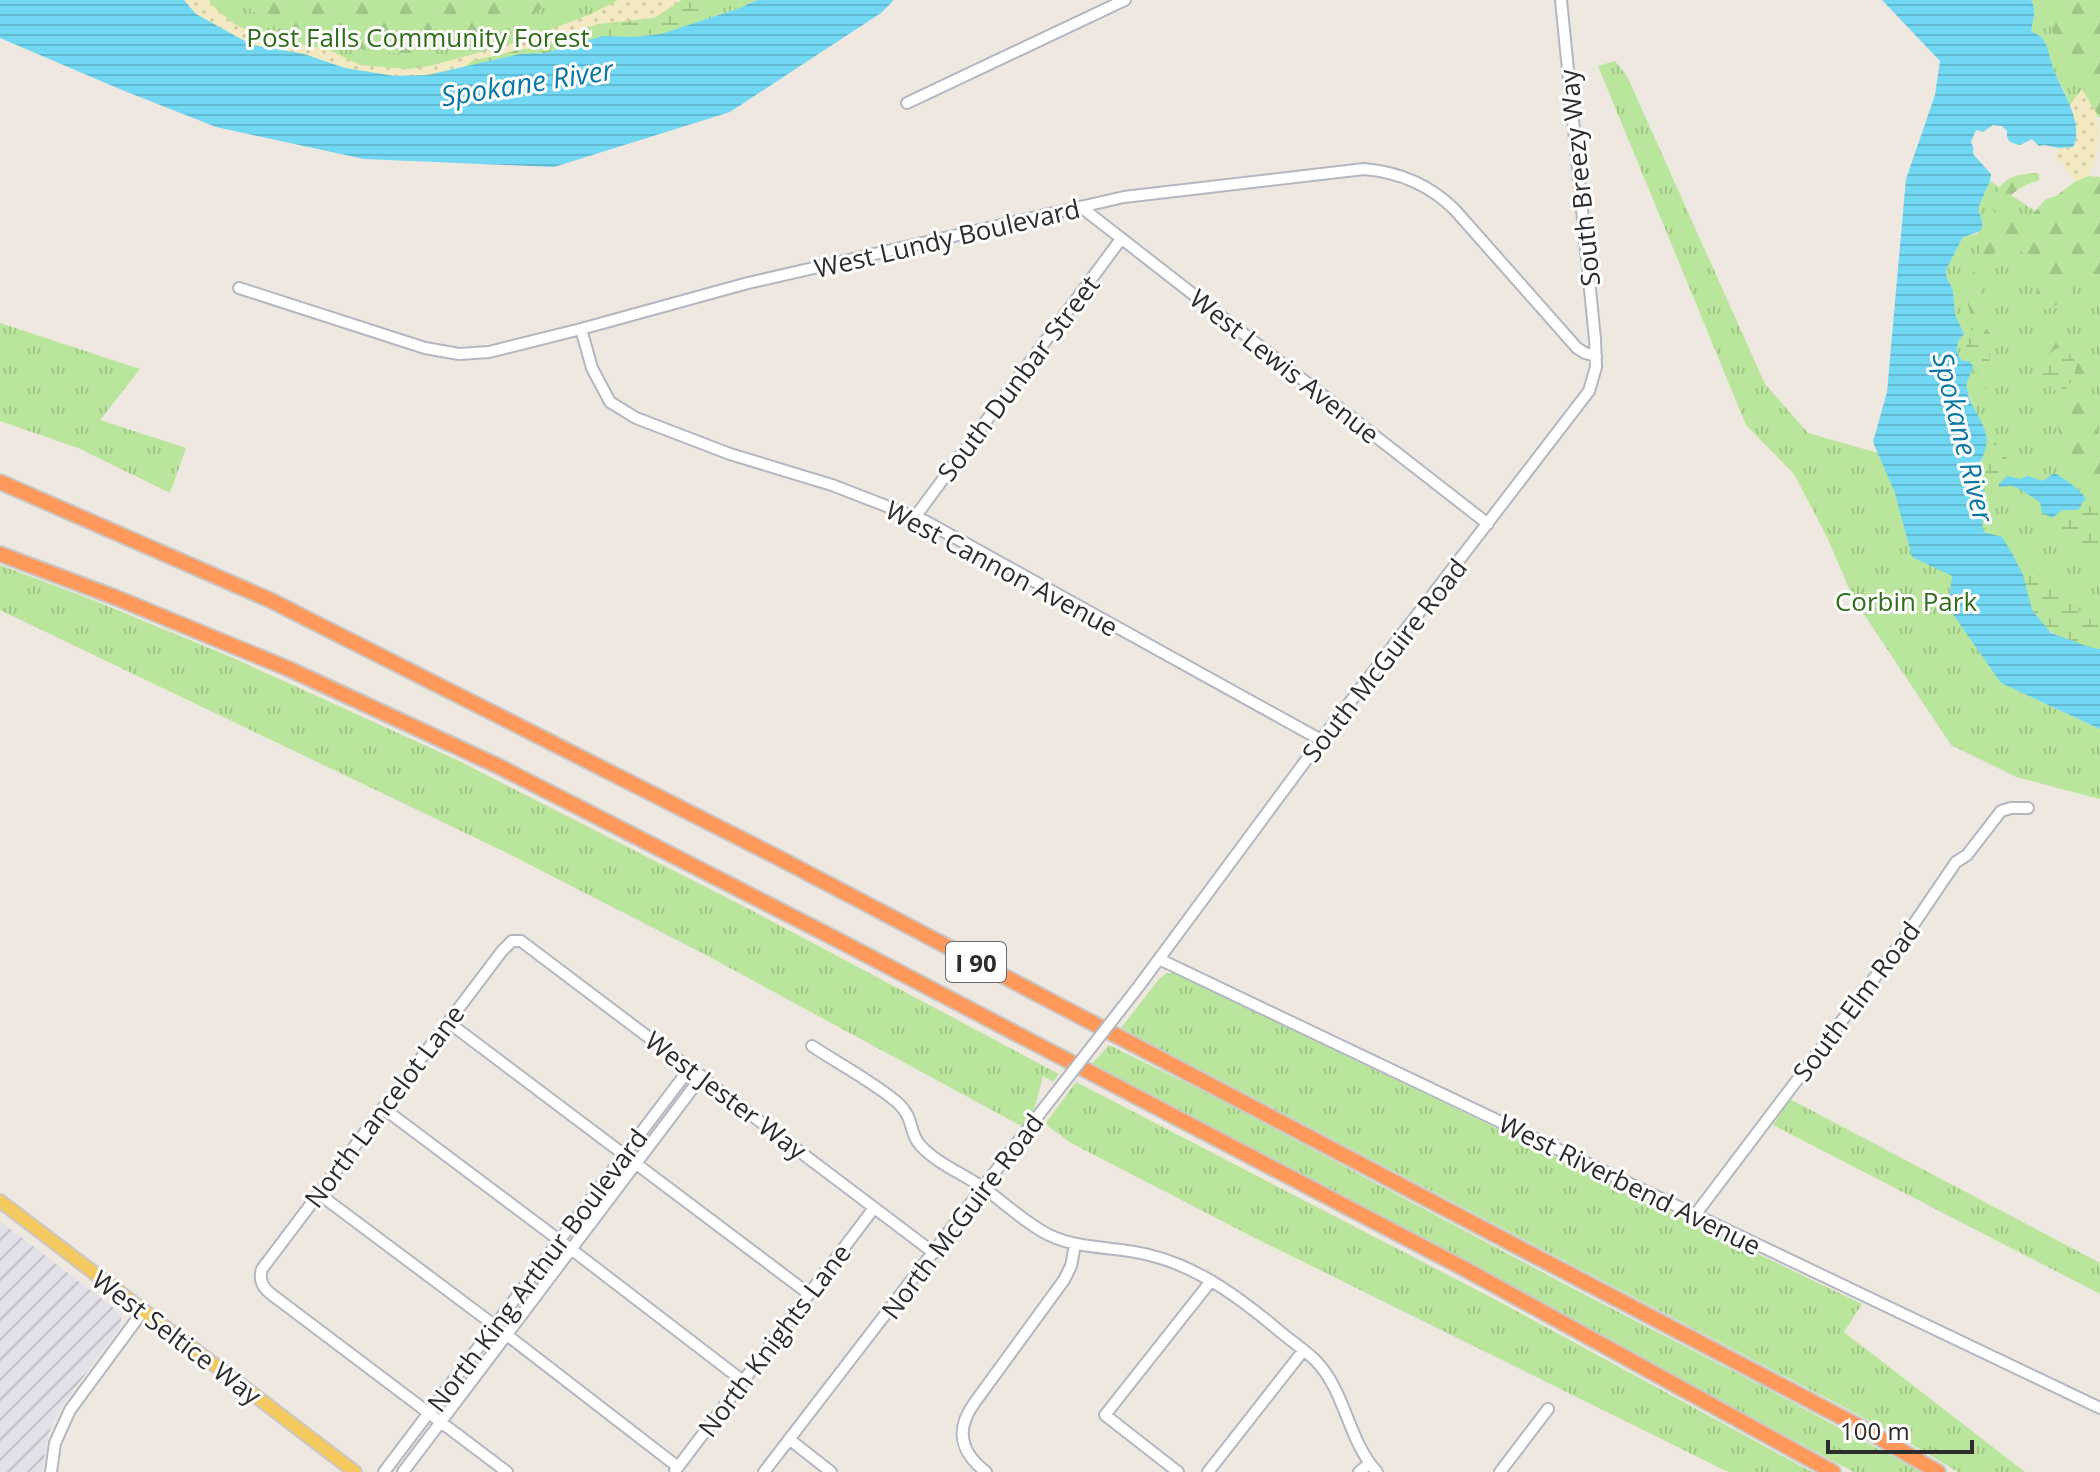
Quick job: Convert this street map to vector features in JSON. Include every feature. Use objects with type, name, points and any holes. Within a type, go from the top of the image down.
[{"type":"highway","name":"I 90","points":[[0,482],[270,600],[779,858],[1864,1429],[1938,1472]]},
{"type":"highway","name":"I 90","points":[[0,554],[217,638],[498,766],[836,939],[1465,1269],[1833,1472]]},
{"type":"main road","name":"West Seltice Way","points":[[0,1201],[355,1472]]},
{"type":"street","points":[[907,103],[1125,0]]},
{"type":"street","name":"South Breezy Way","points":[[1561,0],[1596,356]]},
{"type":"street","name":"West Lundy Boulevard","points":[[239,288],[425,348],[459,354],[501,349],[748,283],[1124,197],[1369,169],[1397,175],[1429,189],[1447,202],[1577,348],[1596,356]]},
{"type":"street","name":"West Lewis Avenue","points":[[1081,207],[1488,524]]},
{"type":"street","name":"South Dunbar Street","points":[[915,517],[1121,239]]},
{"type":"street","name":"West Cannon Avenue","points":[[581,329],[592,368],[610,402],[636,418],[730,454],[832,485],[915,517],[1321,740]]},
{"type":"street","name":"South McGuire Road","points":[[1159,959],[1321,740],[1585,397],[1592,383],[1596,356]]},
{"type":"street","name":"South Elm Road","points":[[1695,1215],[1903,940],[1956,862],[1967,855],[2001,811],[2028,808]]},
{"type":"street","name":"North Lancelot Lane","points":[[428,1412],[272,1295],[261,1284],[260,1278],[262,1269],[448,1022],[502,951],[516,940]]},
{"type":"street","name":"West Jester Way","points":[[516,940],[702,1076],[934,1253]]},
{"type":"street","name":"North McGuire Road","points":[[764,1472],[1159,959]]},
{"type":"street","name":"West Riverbend Avenue","points":[[1159,959],[2100,1408]]},
{"type":"street","points":[[448,1022],[809,1294]]},
{"type":"street","points":[[812,1046],[892,1098],[907,1114],[918,1143],[1036,1227],[1075,1245],[1128,1250],[1178,1263],[1211,1281],[1272,1325],[1317,1362],[1333,1385],[1373,1468],[1359,1472]]},
{"type":"street","name":"North King Arthur Boulevard","points":[[384,1472],[690,1068]]},
{"type":"street","name":"North King Arthur Boulevard","points":[[403,1472],[702,1076]]},
{"type":"street","points":[[383,1108],[743,1381]]},
{"type":"street","points":[[319,1194],[494,1325],[676,1470]]},
{"type":"street","name":"North Knights Lane","points":[[676,1470],[874,1208]]},
{"type":"street","points":[[986,1472],[969,1456],[965,1447],[965,1418],[1064,1280],[1071,1266],[1075,1245]]},
{"type":"street","points":[[1178,1472],[1105,1415],[1211,1281]]},
{"type":"street","points":[[51,1472],[55,1443],[70,1410],[143,1311]]},
{"type":"street","points":[[1208,1472],[1303,1351]]},
{"type":"street","points":[[1500,1472],[1548,1409]]},
{"type":"street","points":[[428,1412],[507,1472]]},
{"type":"street","points":[[789,1439],[831,1472]]},
{"type":"shaded area","points":[[0,1221],[115,1309],[121,1318],[121,1326],[59,1410],[48,1435],[42,1472],[0,1472]]},
{"type":"green space","name":"Post Falls Community Forest","points":[[184,0],[757,0],[661,34],[569,47],[428,75],[395,76],[252,45]]},
{"type":"green space","points":[[237,0],[555,0],[499,30],[424,53],[379,53],[361,49],[328,33],[271,23]]},
{"type":"green space","points":[[682,0],[690,1],[716,16],[661,34],[464,67],[472,61],[540,47],[598,24],[654,18]]},
{"type":"green space","points":[[2031,0],[2100,0],[2100,117],[2071,112],[2044,41],[2031,32],[2034,12]]},
{"type":"green space","points":[[2046,0],[2100,0],[2100,118],[2061,55],[2051,28]]},
{"type":"green space","name":"Corbin Park","points":[[1615,61],[1627,76],[1765,384],[1808,433],[1878,453],[1895,492],[1952,576],[2001,683],[2100,729],[2100,799],[2016,777],[1951,745],[1853,598],[1827,537],[1794,474],[1746,425],[1598,66]]},
{"type":"green space","points":[[2039,174],[2039,180],[2016,191],[2002,212],[1994,212],[1995,196],[2004,182],[2015,176]]},
{"type":"green space","points":[[2088,176],[2100,177],[2100,274],[2095,274],[2084,262],[2076,265],[2071,293],[2048,310],[2039,308],[2036,276],[2031,264],[2007,239],[2000,243],[1982,282],[1980,294],[1982,319],[1995,345],[1990,354],[1974,326],[1968,305],[1968,289],[1987,239],[2005,221],[2030,217],[2046,199]]},
{"type":"green space","points":[[1990,181],[2100,254],[2100,649],[2023,575],[2002,538],[1984,532],[1981,525],[1986,497],[1978,482],[1986,436],[1967,391],[1962,361],[1957,352],[1958,341],[1964,334],[1955,314],[1953,290],[1946,270],[1963,237],[1977,234],[1983,225],[1978,208]]},
{"type":"green space","points":[[0,323],[140,369],[100,420],[186,448],[170,493],[78,448],[0,421]]},
{"type":"green space","points":[[1974,326],[1990,354],[1986,388],[1973,385],[1978,374],[1965,349]]},
{"type":"green space","points":[[2061,336],[2073,342],[2091,371],[2094,425],[2100,435],[2100,499],[2066,464],[2055,413],[2044,402],[2054,401],[2067,391],[2045,358],[2043,376],[2038,362],[2043,345]]},
{"type":"green space","points":[[2058,348],[2069,353],[2077,364],[2073,379],[2063,393],[2053,389],[2043,376],[2048,356]]},
{"type":"green space","points":[[1994,441],[2019,469],[1995,485],[1987,486],[1985,474]]},
{"type":"green space","points":[[2078,488],[2100,503],[2100,559],[2082,556],[2043,529],[2042,512],[2055,517],[2062,510],[2076,510],[2084,494]]},
{"type":"green space","points":[[2025,564],[2056,581],[2076,601],[2074,607],[2100,623],[2100,649],[2070,642],[2043,625],[2031,608],[2018,566]]},
{"type":"green space","points":[[0,565],[231,657],[455,759],[745,907],[1059,1074],[1053,1082],[1043,1076],[1034,1111],[1023,1127],[706,955],[505,852],[0,610]]},
{"type":"green space","points":[[1167,973],[1174,973],[1862,1304],[1844,1332],[2025,1472],[1958,1472],[1889,1431],[1121,1028]]},
{"type":"green space","points":[[1109,1045],[1213,1096],[1921,1472],[1854,1472],[1563,1314],[1090,1066]]},
{"type":"green space","points":[[1076,1082],[1500,1302],[1812,1472],[1728,1472],[1251,1236],[1071,1143],[1045,1124]]},
{"type":"green space","points":[[1790,1099],[2100,1263],[2100,1294],[1773,1125]]},
{"type":"sand","points":[[184,0],[209,0],[234,24],[264,38],[327,49],[360,65],[406,69],[430,66],[517,42],[589,15],[618,0],[682,0],[654,18],[598,24],[540,47],[472,61],[464,67],[428,75],[395,76],[345,68],[304,54],[252,45],[195,14]]},
{"type":"sand","points":[[2082,89],[2098,119],[2098,141],[2088,176],[2076,181],[2066,171],[2064,163],[2056,159],[2059,148],[2073,147],[2076,130],[2069,106]]},
{"type":"water","name":"Spokane River","points":[[0,0],[184,0],[196,14],[252,45],[304,54],[345,68],[395,76],[428,75],[520,54],[546,53],[602,36],[661,34],[757,0],[894,0],[881,13],[730,112],[554,167],[364,159],[216,127],[0,38]]},
{"type":"water","name":"Spokane River","points":[[1882,0],[2031,0],[2034,12],[2031,31],[2046,44],[2074,117],[2076,138],[2073,147],[2039,146],[2032,139],[2020,145],[2008,139],[2007,131],[2002,126],[1993,125],[1983,132],[1976,130],[1971,142],[1973,154],[1991,174],[1978,208],[1982,228],[1963,237],[1946,276],[1953,290],[1955,314],[1964,334],[1958,341],[1957,352],[1962,361],[1969,361],[1973,366],[1967,389],[1987,440],[1977,472],[1985,495],[1984,532],[2002,537],[2023,575],[2032,610],[2051,633],[2100,649],[2100,729],[2001,683],[1948,607],[1952,576],[1912,557],[1895,493],[1873,442],[1887,392],[1906,179],[1935,95],[1940,61]]},
{"type":"water","points":[[2054,473],[2084,496],[2086,499],[2080,508],[2062,510],[2052,518],[2042,512],[2040,502],[2022,491],[2010,486],[1999,487],[2007,476],[2020,479],[2027,476],[2043,481]]}]
